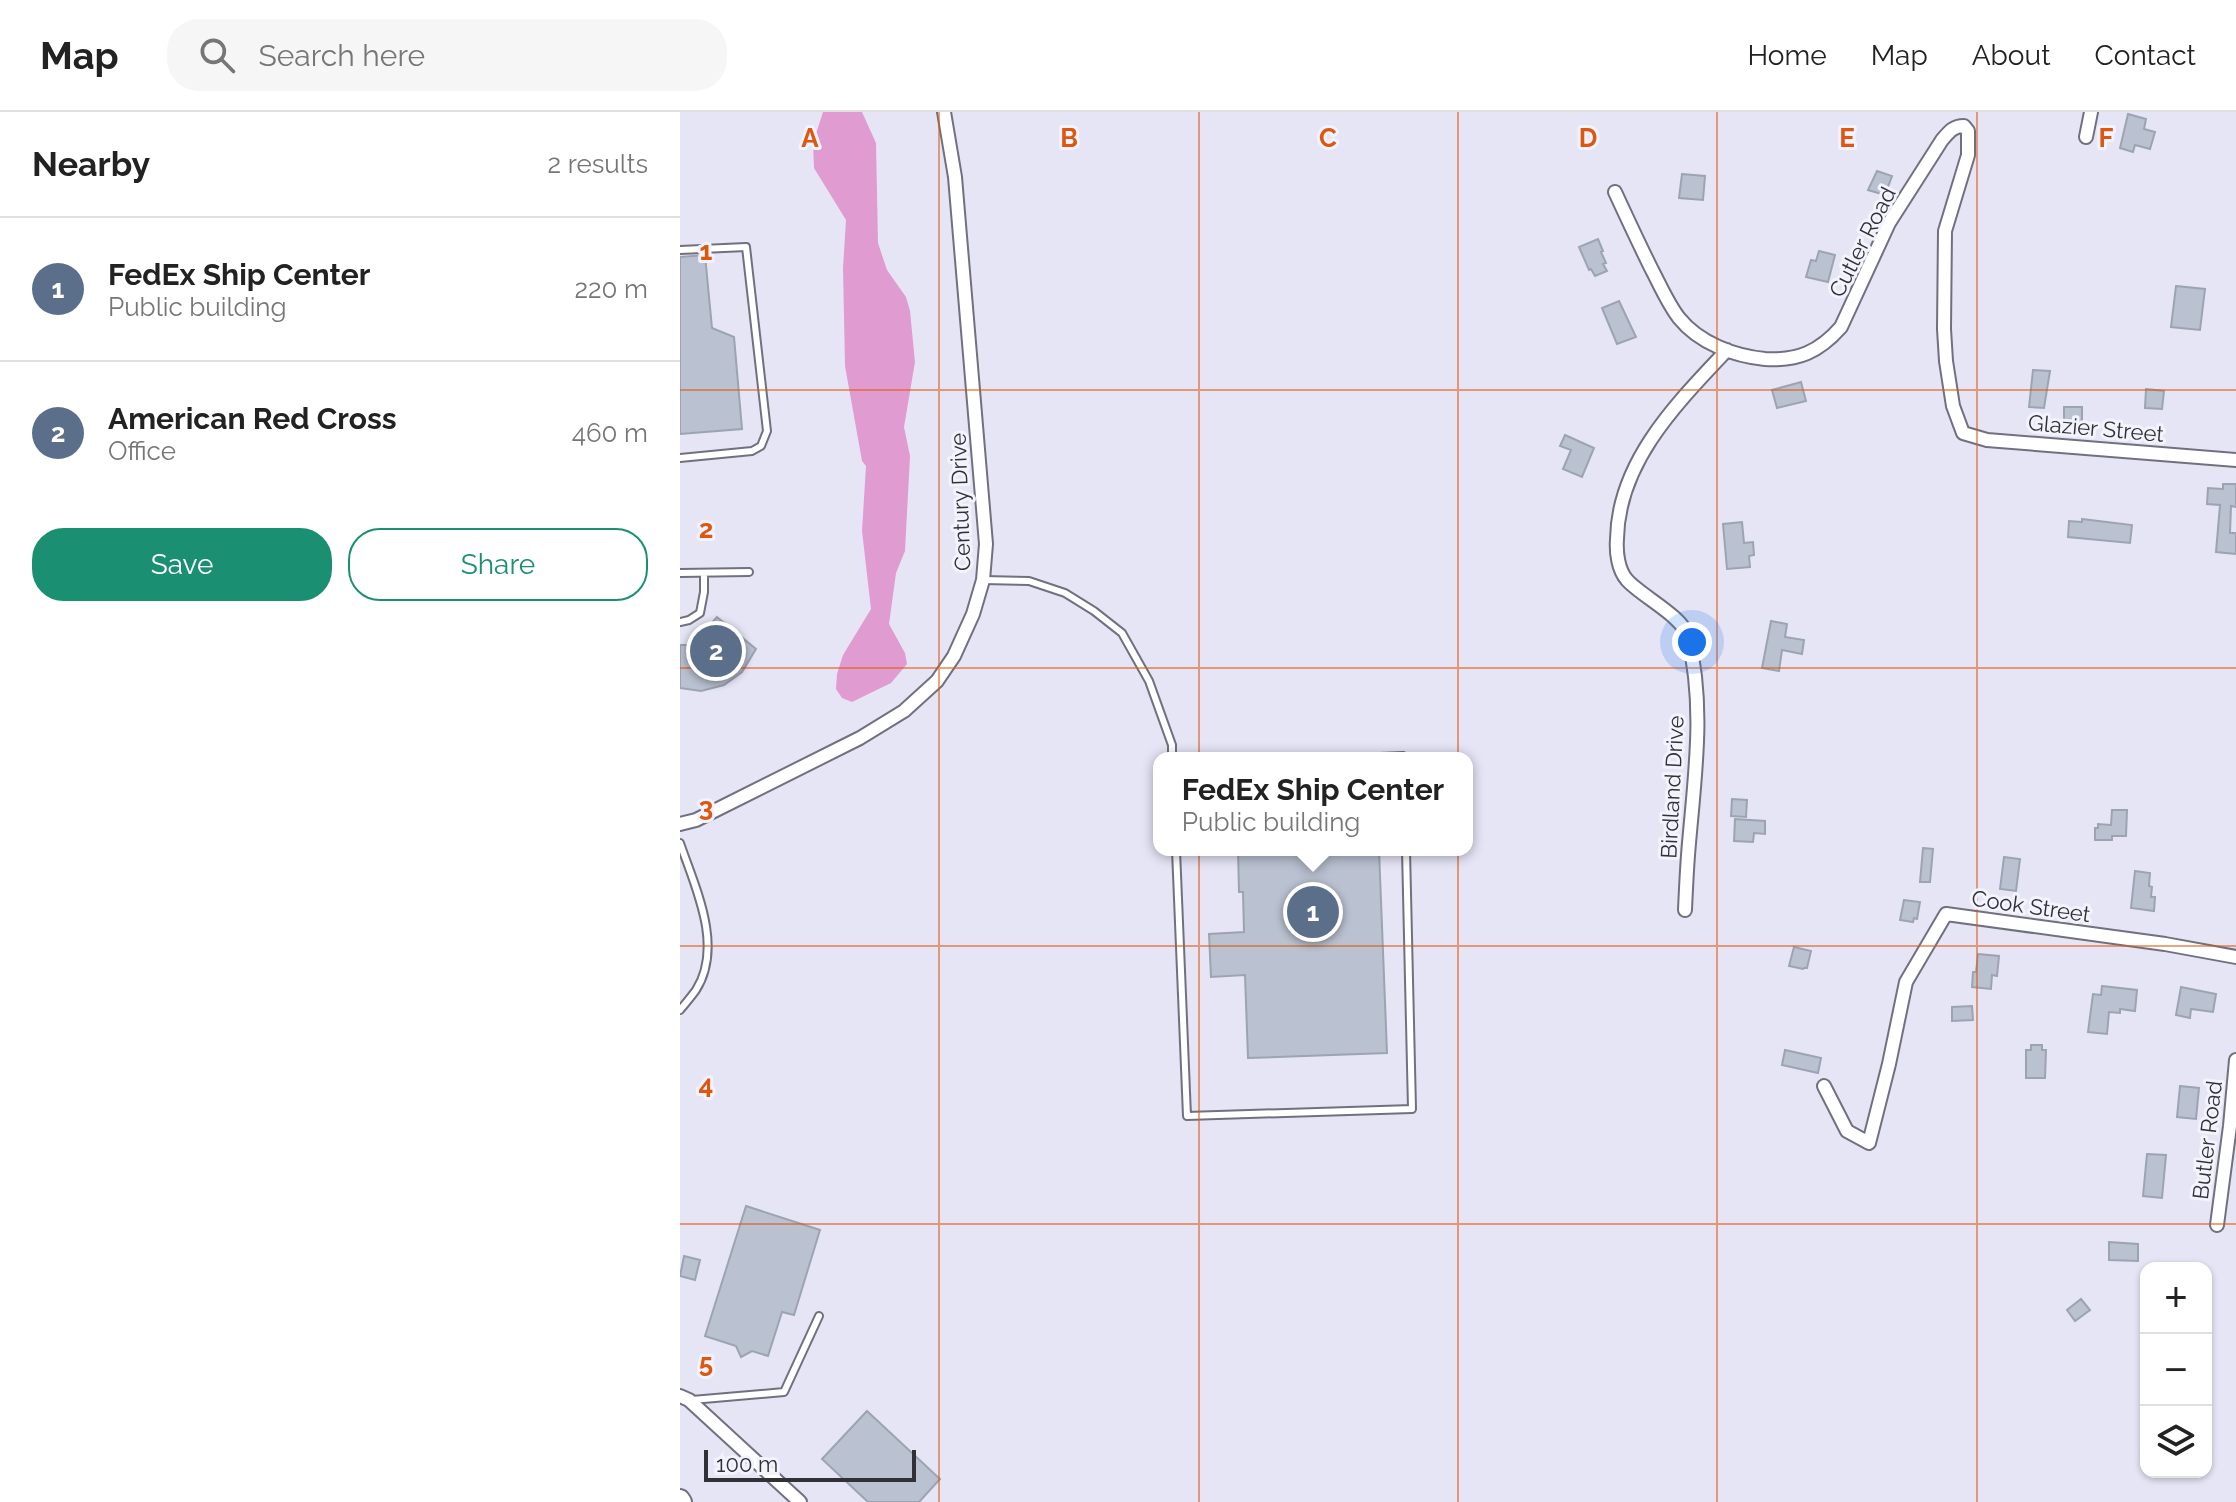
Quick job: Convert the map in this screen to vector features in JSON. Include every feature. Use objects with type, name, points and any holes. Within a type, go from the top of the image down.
[{"type":"street","name":"Century Drive","points":[[680,824],[696,820],[860,738],[904,711],[937,681],[954,656],[973,614],[983,580],[986,544],[955,177],[944,112]]},
{"type":"street","points":[[2086,137],[2091,112]]},
{"type":"street","name":"Cutler Road","points":[[1615,192],[1679,319],[1702,338],[1727,350],[1750,358],[1789,360],[1808,354],[1841,327],[1889,223],[1942,140],[1951,129],[1964,126],[1968,131],[1968,155],[1947,219],[1945,245],[1946,361],[1953,406],[1960,424]]},
{"type":"street","name":"Birdland Drive","points":[[1685,910],[1698,721],[1691,651],[1684,627],[1626,579],[1617,549],[1618,518],[1630,477],[1648,444],[1671,412],[1727,350]]},
{"type":"street","name":"Glazier Street","points":[[1960,424],[1963,433],[1987,440],[2236,460]]},
{"type":"street","name":"Cook Street","points":[[1824,1086],[1847,1131],[1869,1143],[1906,982],[1946,914],[2165,944],[2236,957]]},
{"type":"street","name":"Butler Road","points":[[2217,1225],[2236,1060]]},
{"type":"street","points":[[683,1400],[800,1502]]},
{"type":"lane","points":[[680,250],[746,247],[767,431],[761,446],[752,451],[680,458]]},
{"type":"lane","points":[[680,573],[749,572]]},
{"type":"lane","points":[[680,622],[700,613],[704,573]]},
{"type":"lane","points":[[983,580],[1029,581],[1065,593],[1122,633],[1149,681],[1172,752]]},
{"type":"lane","points":[[680,843],[684,865],[707,928],[704,971],[697,989],[680,1010]]},
{"type":"lane","points":[[1176,856],[1187,1116],[1412,1109],[1406,856]]},
{"type":"lane","points":[[683,1400],[784,1392],[819,1316]]},
{"type":"shaded area","points":[[823,112],[862,112],[876,143],[878,243],[887,270],[906,297],[915,362],[904,427],[910,456],[905,551],[896,573],[889,624],[905,653],[907,664],[891,683],[852,702],[842,698],[836,689],[843,655],[871,609],[862,531],[866,466],[862,461],[845,366],[843,268],[846,220],[814,168],[813,143]]},
{"type":"building","points":[[2128,114],[2146,119],[2144,129],[2155,132],[2150,149],[2135,145],[2133,152],[2120,148]]},
{"type":"building","points":[[1877,171],[1892,176],[1885,195],[1868,190]]},
{"type":"building","points":[[1682,174],[1705,176],[1703,200],[1679,198]]},
{"type":"building","points":[[1598,239],[1607,271],[1595,276],[1579,247]]},
{"type":"building","points":[[1819,251],[1835,255],[1828,282],[1806,277],[1811,260],[1816,261]]},
{"type":"building","points":[[705,255],[712,328],[734,337],[742,429],[680,434],[680,257]]},
{"type":"building","points":[[2176,286],[2205,289],[2200,330],[2171,327]]},
{"type":"building","points":[[1619,301],[1636,337],[1617,344],[1602,308]]},
{"type":"building","points":[[2033,370],[2050,371],[2044,408],[2029,407]]},
{"type":"building","points":[[1801,382],[1806,401],[1777,408],[1772,390]]},
{"type":"building","points":[[2146,389],[2164,391],[2162,409],[2145,408]]},
{"type":"building","points":[[2064,407],[2082,407],[2082,422],[2064,422]]},
{"type":"building","points":[[1565,435],[1594,448],[1582,477],[1563,469],[1571,450],[1560,446]]},
{"type":"building","points":[[2223,484],[2236,484],[2236,507],[2231,506],[2230,533],[2236,533],[2236,554],[2216,552],[2220,505],[2207,504],[2208,488],[2223,489]]},
{"type":"building","points":[[2082,519],[2132,525],[2130,543],[2068,537],[2069,521],[2082,522]]},
{"type":"building","points":[[1742,522],[1744,543],[1753,542],[1754,555],[1749,556],[1750,567],[1727,569],[1723,524]]},
{"type":"building","points":[[717,617],[756,649],[742,672],[724,685],[701,691],[680,688],[680,645],[693,645]]},
{"type":"building","points":[[1771,621],[1787,624],[1785,637],[1804,640],[1802,654],[1782,650],[1779,671],[1762,668]]},
{"type":"building","points":[[1732,799],[1747,800],[1746,817],[1731,816]]},
{"type":"building","points":[[2112,810],[2127,810],[2126,836],[2095,840],[2098,824],[2111,825]]},
{"type":"building","points":[[1735,819],[1765,821],[1765,834],[1754,833],[1753,842],[1734,841]]},
{"type":"building","points":[[1923,848],[1933,849],[1930,882],[1920,882]]},
{"type":"building","points":[[1238,856],[1379,856],[1387,1053],[1248,1058],[1245,975],[1211,977],[1209,934],[1244,932],[1243,892],[1239,892]]},
{"type":"building","points":[[2004,857],[2020,859],[2016,891],[2000,889]]},
{"type":"building","points":[[2135,871],[2150,873],[2151,897],[2155,897],[2154,911],[2131,908]]},
{"type":"building","points":[[1904,900],[1920,902],[1917,919],[1914,918],[1913,922],[1900,920]]},
{"type":"building","points":[[1794,947],[1811,951],[1807,968],[1789,966]]},
{"type":"building","points":[[1978,954],[1999,956],[1997,976],[1992,975],[1991,989],[1972,987]]},
{"type":"building","points":[[2102,986],[2137,990],[2135,1011],[2120,1009],[2120,1013],[2109,1012],[2107,1034],[2088,1032],[2093,994],[2101,995]]},
{"type":"building","points":[[2181,987],[2216,994],[2213,1012],[2191,1009],[2190,1018],[2176,1015]]},
{"type":"building","points":[[1972,1006],[1973,1020],[1952,1021],[1952,1007]]},
{"type":"building","points":[[2031,1045],[2042,1045],[2042,1050],[2046,1050],[2045,1078],[2026,1078],[2026,1050],[2031,1050]]},
{"type":"building","points":[[1785,1050],[1821,1058],[1818,1073],[1782,1065]]},
{"type":"building","points":[[2180,1086],[2199,1088],[2196,1119],[2177,1117]]},
{"type":"building","points":[[2147,1154],[2166,1155],[2162,1198],[2143,1196]]},
{"type":"building","points":[[746,1206],[820,1230],[794,1315],[782,1312],[768,1356],[752,1351],[741,1357],[736,1346],[705,1336]]},
{"type":"building","points":[[2109,1242],[2138,1244],[2138,1261],[2109,1260]]},
{"type":"building","points":[[684,1256],[700,1260],[695,1280],[680,1276]]},
{"type":"building","points":[[2081,1299],[2090,1310],[2075,1321],[2067,1310]]},
{"type":"building","points":[[867,1411],[940,1479],[919,1502],[868,1502],[822,1459]]},
{"type":"place","name":"American Red Cross","points":[[716,651]]},
{"type":"place","name":"FedEx Ship Center","points":[[1313,912]]}]
